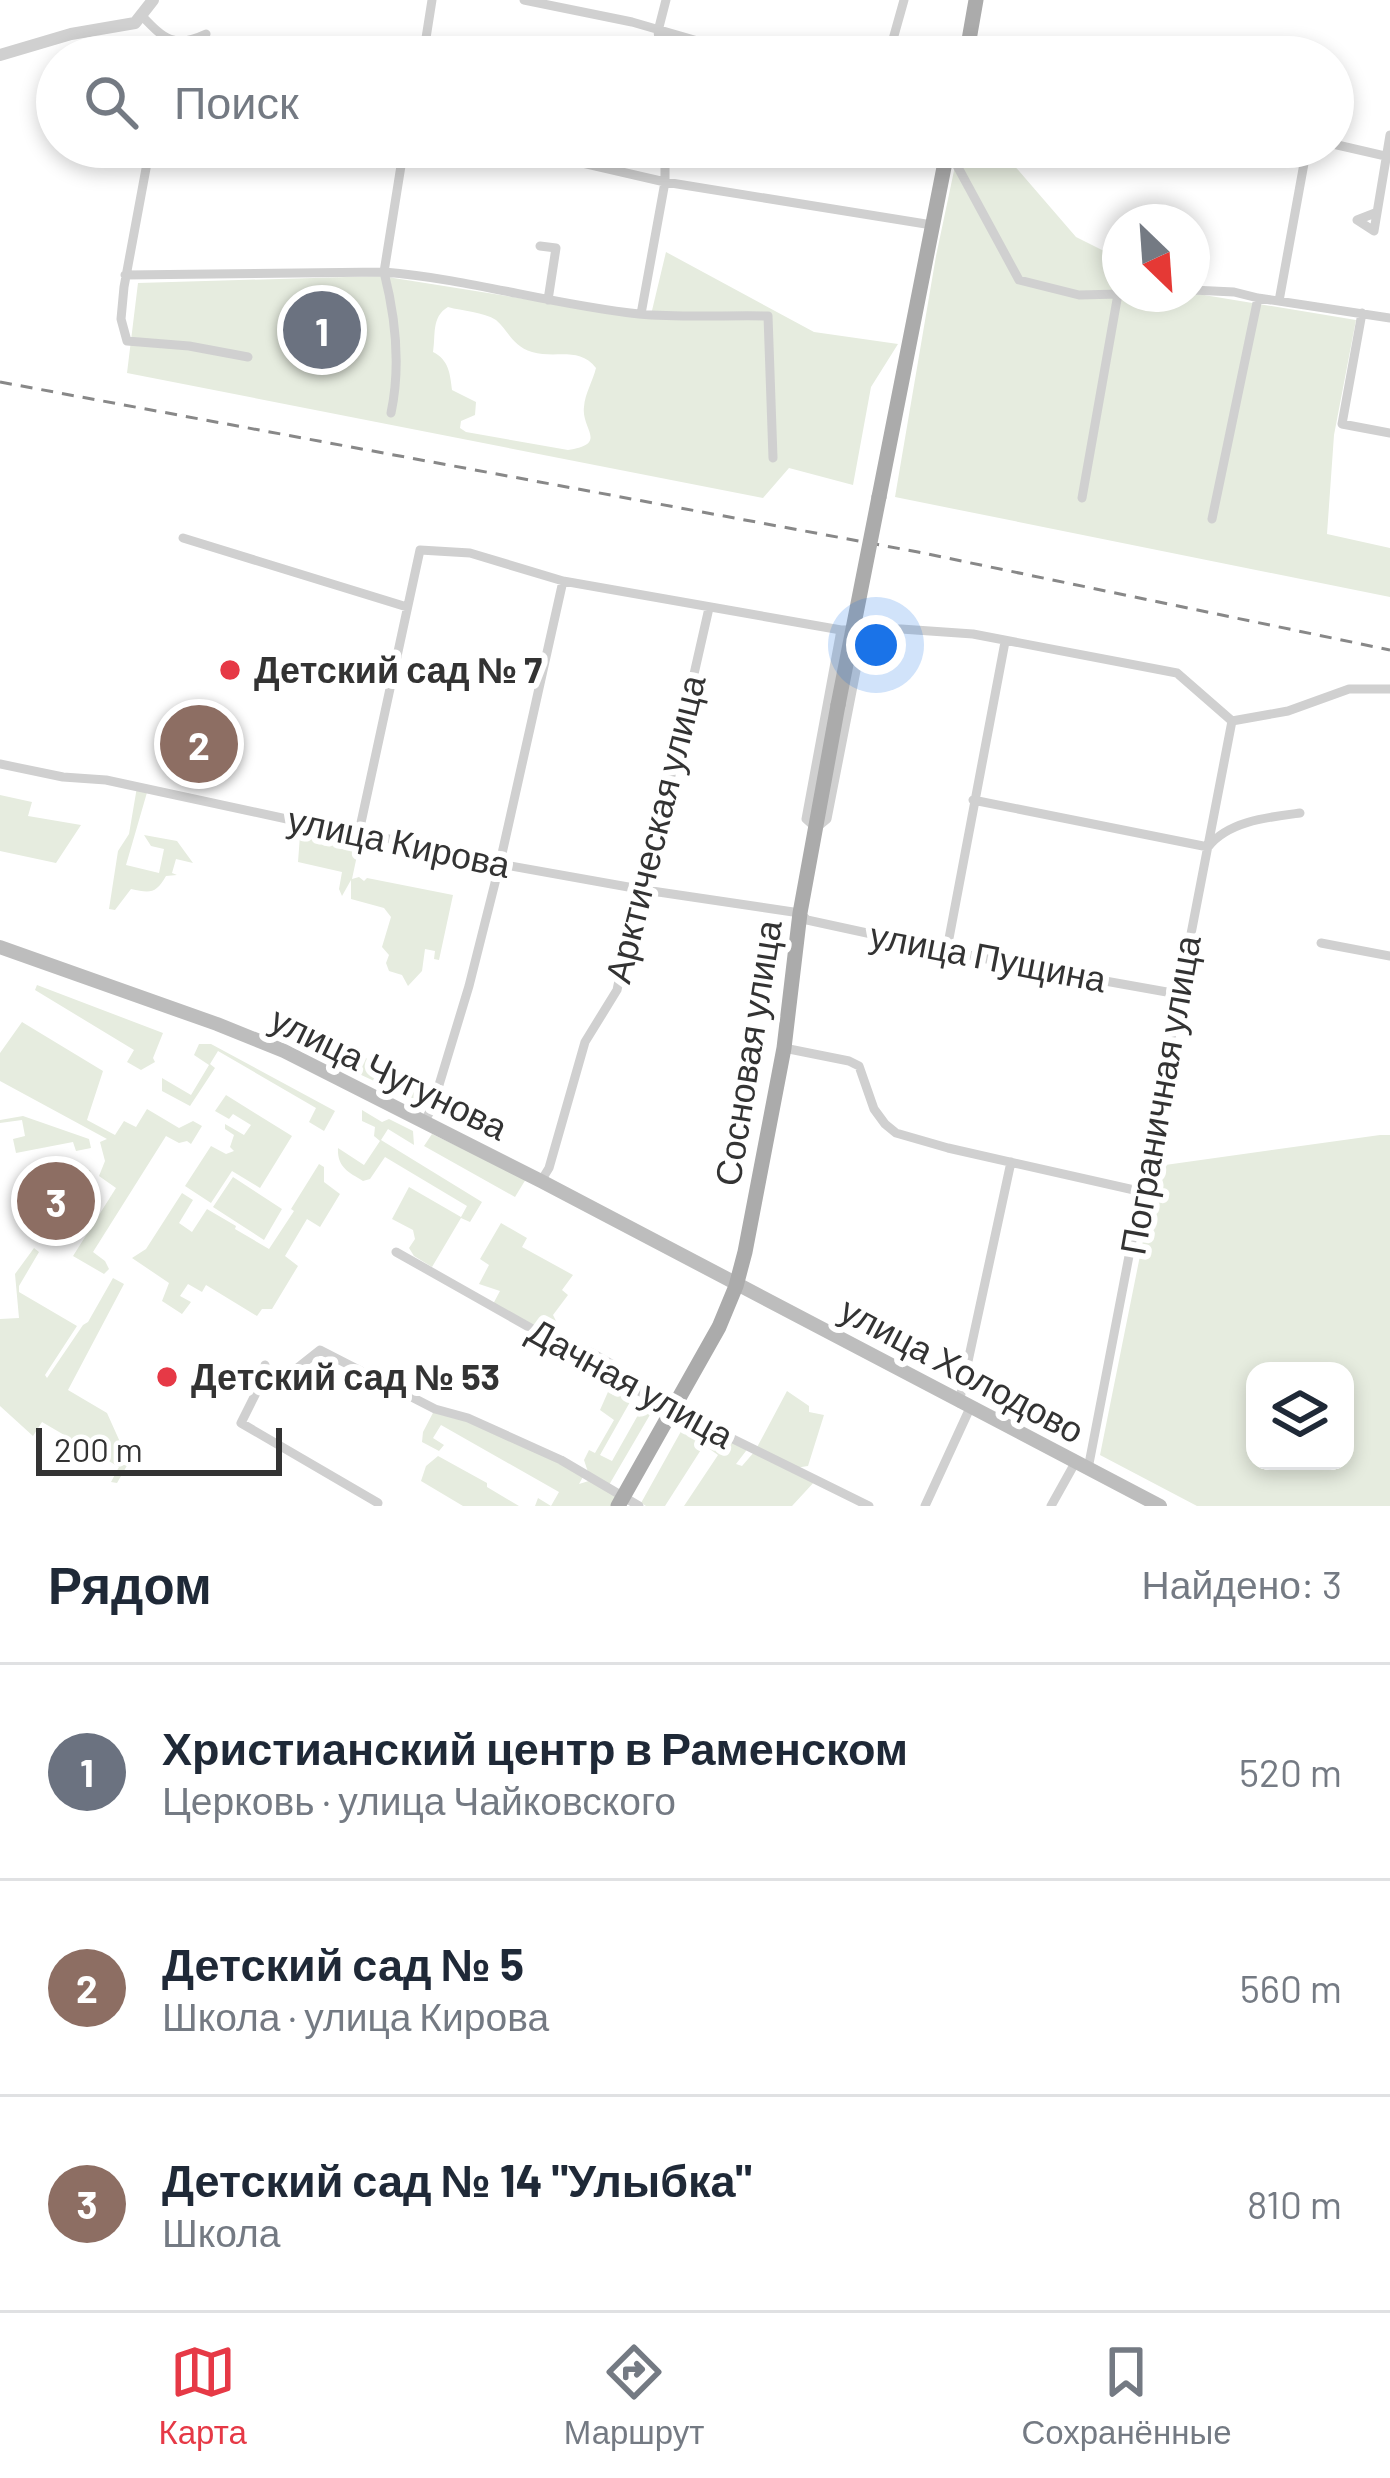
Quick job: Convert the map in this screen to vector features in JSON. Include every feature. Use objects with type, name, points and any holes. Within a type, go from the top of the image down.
[{"type":"main road","points":[[969,36],[976,0]]},
{"type":"main road","name":"Сосновая улица","points":[[621,1502],[718,1327],[745,1252],[784,1048],[800,914],[838,705],[944,168]]},
{"type":"main road","name":"улица Чугунова","points":[[0,947],[284,1051],[736,1286]]},
{"type":"main road","name":"улица Холодово","points":[[736,1286],[1160,1506]]},
{"type":"street","points":[[63,36],[135,23],[153,0]]},
{"type":"street","points":[[426,36],[432,0]]},
{"type":"street","points":[[524,0],[676,36]]},
{"type":"street","points":[[659,36],[667,0]]},
{"type":"street","points":[[894,36],[904,0]]},
{"type":"street","points":[[142,16],[161,36]]},
{"type":"street","points":[[201,36],[206,34]]},
{"type":"street","points":[[0,55],[36,44]]},
{"type":"street","points":[[1375,213],[1390,135]]},
{"type":"street","points":[[1354,149],[1388,157]]},
{"type":"street","points":[[146,168],[125,274],[121,319],[127,341],[248,357]]},
{"type":"street","points":[[391,413],[397,382],[394,310],[384,272],[401,168]]},
{"type":"street","points":[[604,168],[932,225]]},
{"type":"street","points":[[641,314],[665,168]]},
{"type":"street","points":[[959,168],[1019,280],[1079,295],[1102,294]]},
{"type":"street","points":[[1279,301],[1303,168]]},
{"type":"street","points":[[540,246],[556,248],[548,300]]},
{"type":"street","points":[[125,274],[418,274],[641,314],[768,316],[772,458]]},
{"type":"street","points":[[1210,291],[1390,318]]},
{"type":"street","points":[[1212,518],[1258,298]]},
{"type":"street","points":[[1082,498],[1116,312]]},
{"type":"street","points":[[1362,313],[1342,424],[1390,433]]},
{"type":"street","points":[[184,538],[407,607]]},
{"type":"street","points":[[359,832],[421,550],[470,553],[562,580],[841,630],[973,634],[1178,673],[1232,721],[1288,711],[1349,689],[1390,689]]},
{"type":"street","points":[[424,1122],[469,986],[562,580]]},
{"type":"street","name":"Арктическая улица","points":[[541,1181],[549,1168],[585,1042],[616,990],[631,924],[645,890],[710,608]]},
{"type":"street","points":[[841,630],[806,819],[816,828],[827,819],[863,630]]},
{"type":"street","points":[[946,949],[1005,642]]},
{"type":"street","name":"Пограничная улица","points":[[1052,1506],[1082,1466],[1143,1192],[1232,721]]},
{"type":"street","name":"улица Кирова","points":[[0,764],[62,777],[106,780],[359,832],[499,867],[800,914]]},
{"type":"street","points":[[973,800],[1208,848],[1216,837],[1258,819],[1300,813]]},
{"type":"street","name":"улица Пущина","points":[[800,914],[807,920],[1178,994]]},
{"type":"street","points":[[1321,943],[1390,956]]},
{"type":"street","points":[[784,1048],[859,1066],[874,1109],[896,1133],[1143,1192]]},
{"type":"street","points":[[925,1506],[964,1406],[1011,1162]]},
{"type":"street","name":"Дачная улица","points":[[396,1252],[559,1345],[603,1359],[615,1366],[626,1384],[672,1409],[869,1506]]},
{"type":"street","points":[[262,1381],[291,1373],[320,1350],[425,1404],[561,1460],[621,1502],[639,1506]]},
{"type":"street","points":[[265,1365],[241,1424],[377,1502]]},
{"type":"shaded area","points":[[955,168],[1016,168],[1076,237],[1102,250],[1102,312],[1210,312],[1210,296],[1356,320],[1334,435],[1327,534],[1390,548],[1390,597],[895,497]]},
{"type":"shaded area","points":[[666,252],[814,332],[898,344],[871,387],[853,485],[789,468],[763,498],[127,373],[138,283],[381,276],[650,319]],"holes":[[[448,307],[496,320],[525,349],[589,361],[596,368],[584,407],[590,434],[587,444],[568,450],[460,428],[461,421],[475,415],[476,402],[452,390],[446,363],[433,352],[435,327]]]},
{"type":"shaded area","points":[[137,787],[148,789],[126,865],[159,873],[164,849],[151,846],[144,835],[177,841],[193,863],[176,859],[172,873],[177,875],[166,876],[152,891],[131,889],[115,910],[109,909],[118,851],[129,834]]},
{"type":"shaded area","points":[[0,795],[32,802],[28,816],[81,825],[56,863],[0,851]]},
{"type":"shaded area","points":[[301,822],[362,832],[352,879],[453,895],[439,960],[434,959],[435,951],[425,949],[422,971],[408,986],[386,963],[389,955],[382,947],[391,917],[384,908],[351,899],[351,880],[342,896],[342,872],[298,862]]},
{"type":"shaded area","points":[[37,985],[163,1033],[155,1062],[141,1070],[127,1062],[134,1050],[35,990]]},
{"type":"shaded area","points":[[22,1022],[103,1071],[87,1120],[115,1135],[124,1121],[136,1127],[147,1109],[179,1128],[193,1121],[202,1126],[191,1144],[166,1136],[93,1252],[109,1269],[104,1274],[73,1256],[116,1188],[99,1176],[105,1161],[100,1142],[107,1139],[0,1081],[0,1053]]},
{"type":"shaded area","points":[[199,1044],[211,1044],[335,1111],[324,1131],[309,1122],[316,1108],[218,1051],[210,1064],[215,1068],[190,1106],[162,1091],[162,1078],[191,1095],[209,1065],[194,1055]]},
{"type":"shaded area","points":[[337,1050],[379,1062],[381,1071],[424,1087],[436,1095],[432,1108],[327,1059]]},
{"type":"shaded area","points":[[226,1095],[292,1136],[260,1188],[232,1171],[211,1203],[185,1186],[211,1146],[226,1154],[234,1151],[230,1147],[234,1135],[225,1124],[244,1135],[251,1125],[233,1114],[229,1119],[215,1111]]},
{"type":"shaded area","points":[[362,1110],[413,1131],[414,1145],[388,1129],[381,1140],[482,1202],[470,1222],[461,1218],[432,1267],[409,1248],[415,1239],[413,1230],[392,1219],[409,1187],[461,1217],[467,1206],[385,1157],[370,1179],[363,1181],[344,1168],[338,1148],[364,1165],[380,1141],[374,1136],[375,1127],[362,1121]]},
{"type":"shaded area","points":[[23,1116],[89,1139],[91,1148],[76,1151],[73,1142],[16,1153],[13,1139],[25,1136],[22,1120],[0,1120]]},
{"type":"shaded area","points":[[432,1134],[526,1179],[515,1197],[424,1146]]},
{"type":"shaded area","points":[[1390,1135],[1390,1506],[1197,1506],[1100,1455],[1158,1166]]},
{"type":"shaded area","points":[[319,1164],[324,1167],[324,1182],[340,1194],[320,1227],[307,1219],[285,1256],[298,1266],[272,1309],[262,1309],[257,1316],[206,1285],[202,1292],[188,1284],[180,1296],[191,1302],[182,1314],[162,1301],[169,1283],[132,1258],[146,1249],[182,1193],[193,1200],[179,1223],[192,1232],[207,1209],[269,1249]]},
{"type":"shaded area","points":[[90,1170],[95,1192],[90,1200],[37,1211],[27,1206],[24,1193],[29,1182],[51,1178],[54,1195],[81,1190],[79,1172]]},
{"type":"shaded area","points":[[233,1177],[282,1209],[264,1240],[213,1207]]},
{"type":"shaded area","points":[[501,1223],[527,1238],[522,1247],[573,1275],[562,1290],[568,1295],[553,1315],[557,1323],[550,1337],[492,1306],[500,1291],[479,1284],[489,1265],[480,1259]]},
{"type":"shaded area","points":[[34,1248],[39,1252],[19,1292],[77,1326],[47,1378],[113,1278],[124,1284],[68,1390],[107,1413],[129,1462],[117,1483],[111,1482],[119,1467],[42,1422],[33,1436],[0,1406],[0,1319],[19,1318],[15,1274]]},
{"type":"shaded area","points":[[615,1376],[630,1402],[600,1455],[612,1461],[642,1408],[638,1404],[644,1393],[658,1401],[609,1485],[588,1472],[584,1460],[589,1450],[595,1453],[614,1420],[600,1410]]},
{"type":"shaded area","points":[[787,1391],[809,1406],[809,1412],[824,1415],[808,1466],[795,1468],[816,1480],[792,1506],[684,1506],[718,1455],[704,1445],[665,1506],[641,1503],[689,1417],[749,1447],[736,1464],[742,1466]]},
{"type":"shaded area","points":[[435,1409],[468,1418],[584,1475],[579,1484],[592,1480],[618,1495],[611,1506],[551,1506],[559,1492],[441,1425],[433,1438],[444,1445],[439,1451],[422,1442]]},
{"type":"shaded area","points":[[438,1456],[519,1506],[463,1506],[421,1481],[426,1466]]},
{"type":"railway","points":[[0,382],[918,552],[1390,650]]},
{"type":"place","name":"Христианский центр в Раменском","points":[[322,330]]},
{"type":"place","name":"Детский сад № 7","points":[[230,670]]},
{"type":"place","name":"Детский сад № 5","points":[[199,744]]},
{"type":"place","name":"Детский сад № 14 \"Улыбка\"","points":[[56,1201]]},
{"type":"place","name":"Детский сад № 53","points":[[167,1377]]}]
